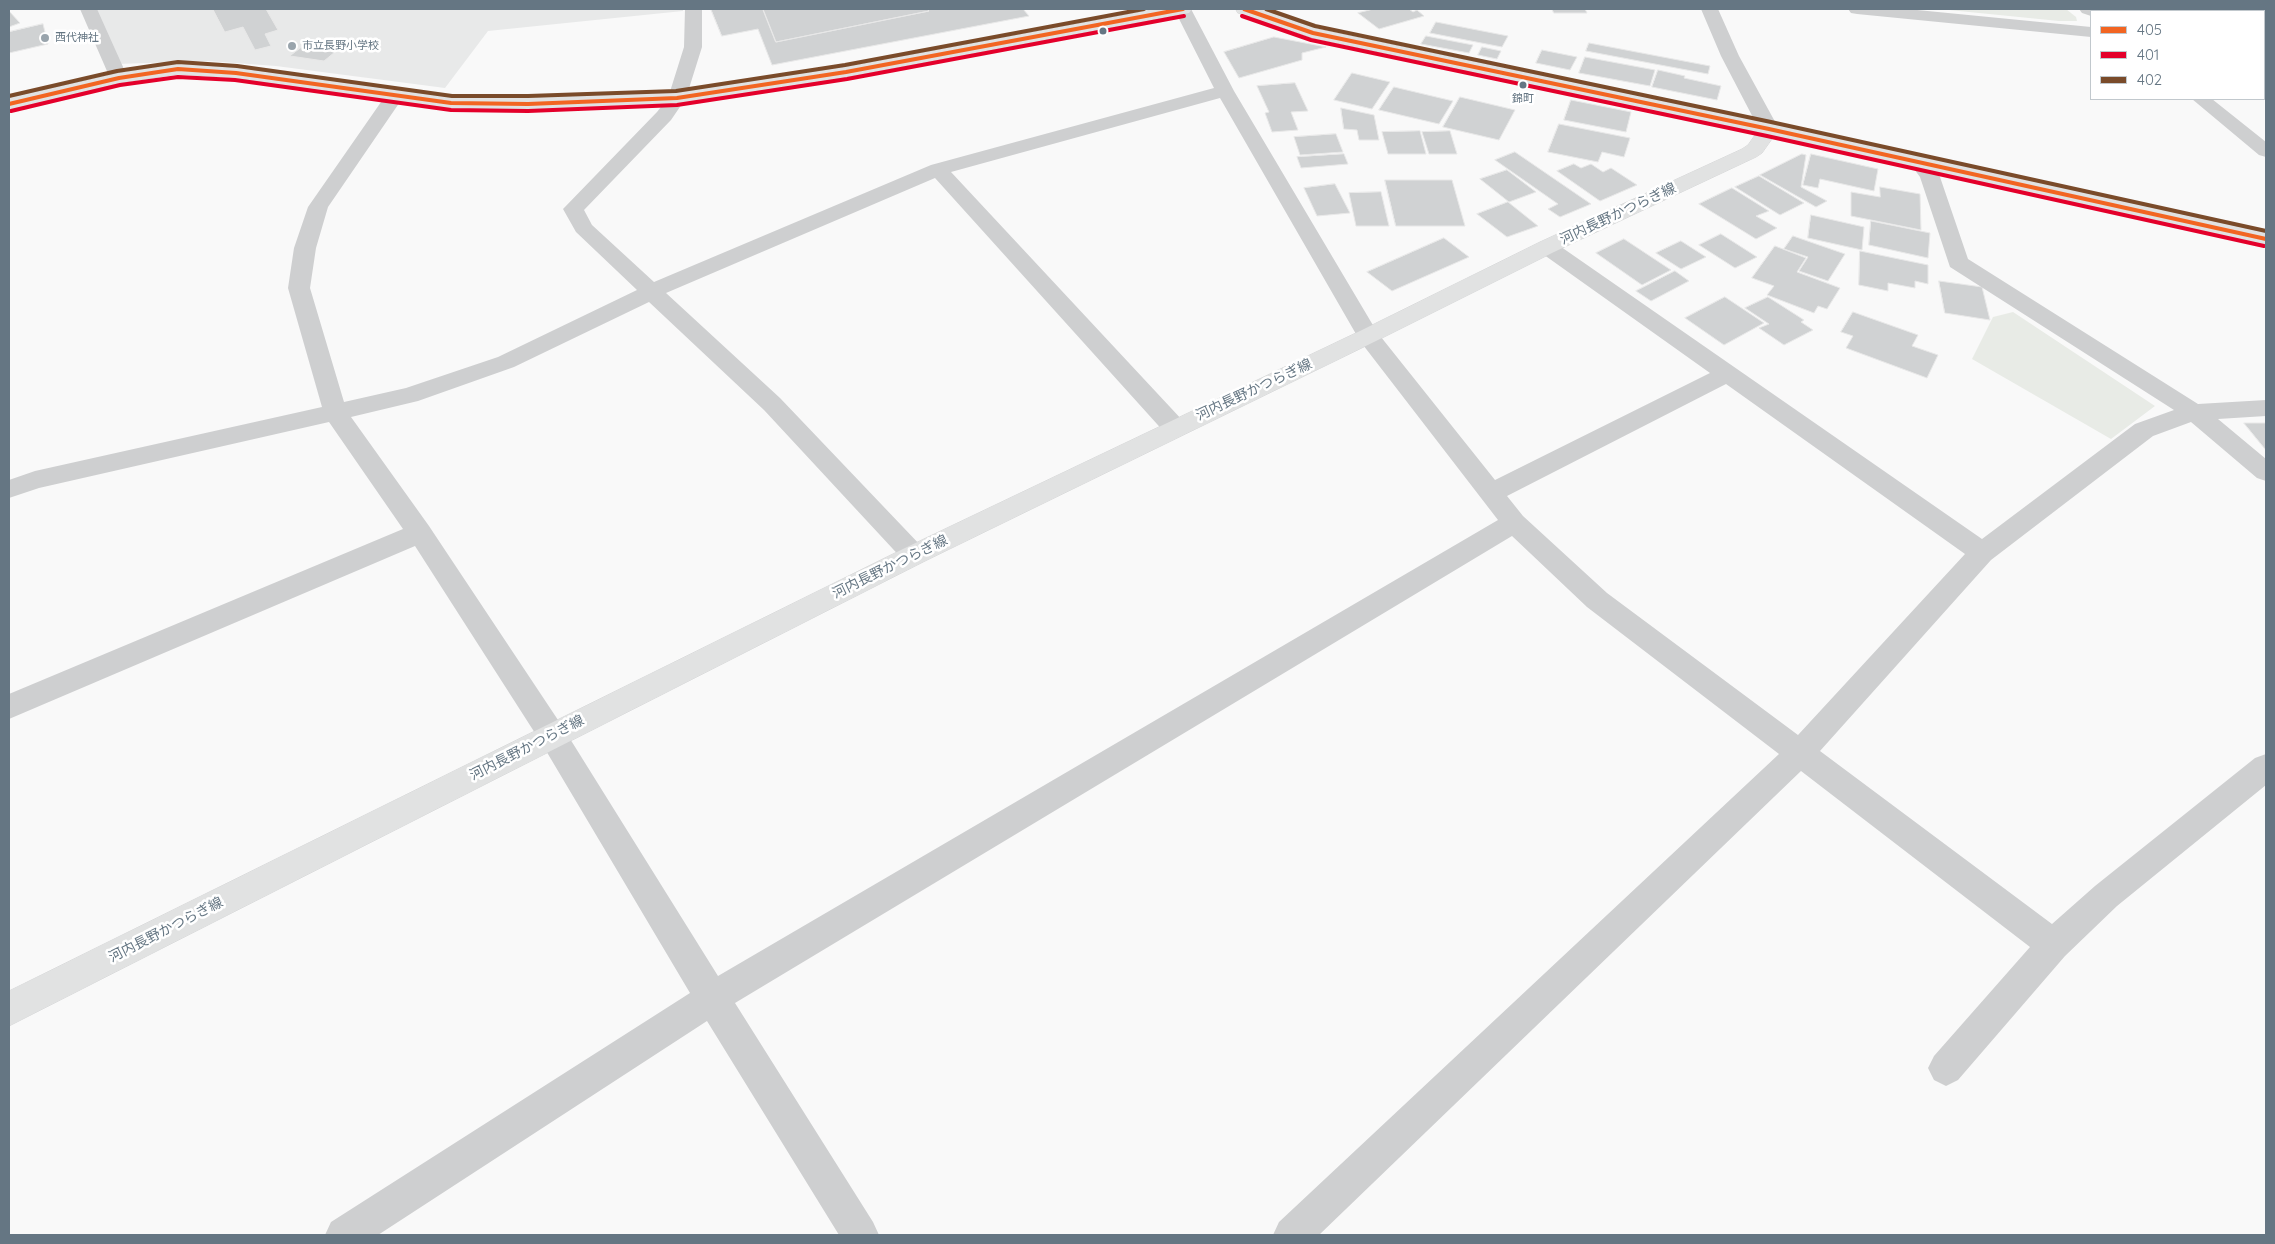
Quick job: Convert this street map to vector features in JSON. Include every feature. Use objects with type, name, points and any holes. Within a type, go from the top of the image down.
[{"type":"main road","points":[[9,104],[119,78],[178,69],[217,71],[451,103],[528,104],[677,98],[846,72],[1183,9]]},
{"type":"main road","points":[[1244,9],[1313,33],[1769,129],[2266,239]]},
{"type":"main road","name":"河内長野かつらぎ線","points":[[9,1009],[914,555],[1368,336],[1547,247],[1749,153],[1756,149],[1769,129]]},
{"type":"street","points":[[88,9],[119,78]]},
{"type":"street","points":[[693,9],[693,47],[677,98],[664,116],[573,209],[583,228],[653,291],[772,404],[914,555]]},
{"type":"street","points":[[1183,9],[1225,91],[1368,336],[1514,522],[1597,600],[2053,945]]},
{"type":"street","points":[[1710,9],[1730,56],[1769,129]]},
{"type":"street","points":[[1857,9],[2090,32]]},
{"type":"street","points":[[9,489],[35,480],[410,395],[506,362],[653,291],[938,169],[1225,91]]},
{"type":"street","points":[[395,96],[318,208],[305,248],[299,288],[335,412],[420,533],[552,736],[860,1235]]},
{"type":"street","points":[[2202,100],[2266,151]]},
{"type":"street","points":[[1920,162],[1930,177],[1958,262],[2194,412],[2266,472]]},
{"type":"street","points":[[938,169],[1175,428]]},
{"type":"street","points":[[1547,247],[1982,553]]},
{"type":"street","points":[[1491,493],[1727,374]]},
{"type":"street","points":[[1292,1235],[1799,754],[1982,553],[2144,430],[2194,412],[2266,408]]},
{"type":"street","points":[[344,1235],[712,998],[1514,522]]},
{"type":"street","points":[[9,707],[420,533]]},
{"type":"street","points":[[1946,1068],[2053,945],[2106,896],[2266,767]]},
{"type":"shaded area","name":"市立長野小学校","points":[[90,9],[683,9],[683,11],[488,31],[445,88],[276,66],[208,61],[117,64]]},
{"type":"shaded area","points":[[1939,9],[2066,9],[2076,17],[2077,21],[2059,21]]},
{"type":"shaded area","points":[[2013,312],[2155,406],[2111,439],[1972,359],[1993,317]]},
{"type":"building","points":[[213,9],[266,9],[278,30],[265,34],[271,46],[255,50],[243,27],[225,32]]},
{"type":"building","points":[[711,9],[763,9],[776,42],[929,11],[927,9],[1023,9],[1029,16],[772,65],[758,29],[722,36]]},
{"type":"building","points":[[763,9],[927,9],[929,11],[776,42]]},
{"type":"building","points":[[1374,9],[1409,9],[1413,12],[1417,10],[1424,16],[1379,29],[1358,13]]},
{"type":"building","points":[[1552,9],[1585,9],[1587,13],[1554,13]]},
{"type":"building","points":[[2112,9],[2180,9],[2148,10]]},
{"type":"building","points":[[2193,9],[2200,10],[2164,10]]},
{"type":"building","points":[[9,11],[20,23],[9,27]]},
{"type":"building","points":[[2265,11],[2266,11],[2265,30]]},
{"type":"building","points":[[1436,22],[1508,36],[1502,47],[1430,33]]},
{"type":"building","points":[[43,24],[48,44],[9,53],[9,32]]},
{"type":"building","points":[[1426,36],[1473,45],[1469,53],[1421,44]]},
{"type":"building","points":[[1274,37],[1326,47],[1302,53],[1302,60],[1239,78],[1224,52]]},
{"type":"building","points":[[1589,43],[1710,66],[1708,74],[1586,51]]},
{"type":"building","points":[[302,47],[335,52],[324,61],[290,56]]},
{"type":"building","points":[[1482,47],[1501,51],[1497,59],[1478,55]]},
{"type":"building","points":[[1542,50],[1577,57],[1570,70],[1536,63]]},
{"type":"building","points":[[1585,57],[1655,70],[1650,86],[1579,73]]},
{"type":"building","points":[[1658,70],[1721,86],[1717,100],[1652,87]]},
{"type":"building","points":[[1352,73],[1390,82],[1372,109],[1334,100]]},
{"type":"building","points":[[1295,83],[1308,111],[1291,112],[1298,130],[1272,132],[1265,113],[1269,112],[1257,86]]},
{"type":"building","points":[[1394,87],[1453,101],[1439,124],[1379,110]]},
{"type":"building","points":[[1460,97],[1515,110],[1499,140],[1443,127]]},
{"type":"building","points":[[1571,100],[1631,112],[1626,132],[1564,120]]},
{"type":"building","points":[[1341,108],[1374,115],[1379,140],[1359,140],[1357,130],[1344,129]]},
{"type":"building","points":[[1559,124],[1630,138],[1624,157],[1602,152],[1598,162],[1548,152]]},
{"type":"building","points":[[1420,131],[1426,154],[1388,154],[1382,132]]},
{"type":"building","points":[[1450,131],[1457,154],[1429,154],[1422,132]]},
{"type":"building","points":[[1336,134],[1343,152],[1300,155],[1294,137]]},
{"type":"building","points":[[1515,152],[1591,204],[1560,217],[1548,209],[1558,204],[1495,160]]},
{"type":"building","points":[[1344,154],[1348,164],[1301,168],[1297,157]]},
{"type":"building","points":[[1802,154],[1806,155],[1801,187],[1827,201],[1816,207],[1760,175]]},
{"type":"building","points":[[1811,154],[1878,169],[1874,191],[1820,179],[1818,188],[1803,185]]},
{"type":"building","points":[[1574,164],[1581,168],[1591,164],[1603,172],[1611,168],[1637,185],[1600,201],[1557,171]]},
{"type":"building","points":[[1507,170],[1536,192],[1509,202],[1480,179]]},
{"type":"building","points":[[1759,176],[1804,203],[1780,215],[1735,187]]},
{"type":"building","points":[[1385,180],[1452,180],[1465,226],[1396,226]]},
{"type":"building","points":[[1335,184],[1350,213],[1317,216],[1304,188]]},
{"type":"building","points":[[1880,187],[1920,194],[1921,230],[1851,216],[1851,192],[1880,197]]},
{"type":"building","points":[[1732,188],[1769,211],[1756,216],[1777,228],[1756,239],[1699,204]]},
{"type":"building","points":[[1381,192],[1389,226],[1356,226],[1349,193]]},
{"type":"building","points":[[1508,202],[1538,226],[1507,237],[1477,214]]},
{"type":"building","points":[[1811,215],[1864,227],[1862,250],[1808,238]]},
{"type":"building","points":[[1871,221],[1930,233],[1928,258],[1869,245]]},
{"type":"building","points":[[1721,234],[1757,257],[1735,268],[1699,245]]},
{"type":"building","points":[[1793,236],[1845,254],[1828,281],[1799,271],[1808,257],[1784,249]]},
{"type":"building","points":[[1444,238],[1469,257],[1392,291],[1367,272]]},
{"type":"building","points":[[1624,239],[1671,270],[1642,285],[1596,253]]},
{"type":"building","points":[[1681,241],[1706,257],[1681,269],[1656,253]]},
{"type":"building","points":[[1775,246],[1806,258],[1797,272],[1840,288],[1827,309],[1818,306],[1814,313],[1767,295],[1774,286],[1752,278]]},
{"type":"building","points":[[1860,251],[1928,265],[1928,284],[1915,281],[1915,288],[1888,283],[1888,291],[1859,285]]},
{"type":"building","points":[[1675,271],[1689,281],[1651,301],[1636,291]]},
{"type":"building","points":[[1939,281],[1982,287],[1990,320],[1945,313]]},
{"type":"building","points":[[1725,297],[1764,323],[1724,345],[1685,318]]},
{"type":"building","points":[[1768,297],[1804,320],[1801,322],[1813,330],[1784,345],[1759,328],[1769,324],[1745,308]]},
{"type":"building","points":[[1853,312],[1918,335],[1912,346],[1938,355],[1927,378],[1846,348],[1853,336],[1841,332]]},
{"type":"building","points":[[2244,423],[2266,423],[2266,450]]},
{"type":"transit line","name":"402","points":[[9,96],[117,71],[178,62],[237,66],[452,96],[528,96],[676,91],[845,65],[1144,9]]},
{"type":"transit line","name":"405","points":[[9,104],[119,78],[178,69],[236,73],[451,103],[528,104],[677,98],[846,72],[1183,9]]},
{"type":"transit line","name":"405","points":[[1244,9],[1313,33],[1769,129],[2266,239]]},
{"type":"transit line","name":"402","points":[[1266,9],[1315,26],[1771,122],[2266,231]]},
{"type":"transit line","name":"401","points":[[11,111],[120,85],[178,77],[235,80],[451,110],[528,111],[677,105],[847,79],[1184,16]]},
{"type":"transit line","name":"401","points":[[1242,16],[1311,40],[1767,136],[2264,246]]},
{"type":"place","name":"西代神社","points":[[45,38]]},
{"type":"place","name":"市立長野小学校","points":[[292,46]]},
{"type":"place","name":"錦町","points":[[1523,85]]}]
